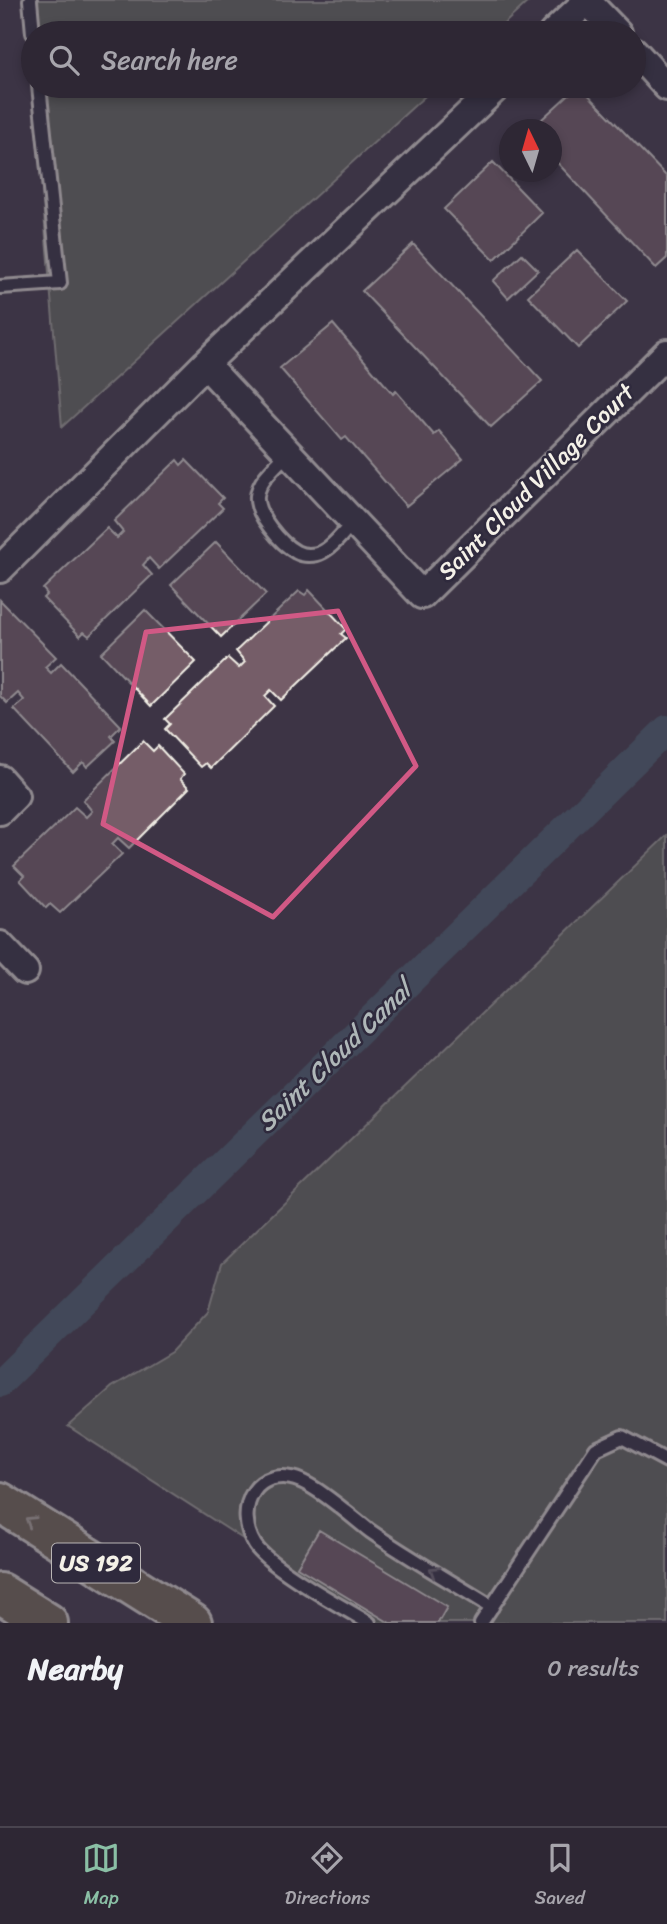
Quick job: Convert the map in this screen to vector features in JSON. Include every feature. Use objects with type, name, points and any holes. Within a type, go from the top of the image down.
[{"type":"highway","name":"US 192","points":[[0,1502],[192,1623]]},
{"type":"highway","name":"US 192","points":[[0,1593],[48,1623]]},
{"type":"street","points":[[566,21],[588,0],[607,21]]},
{"type":"street","points":[[646,64],[667,87]]},
{"type":"street","points":[[0,569],[205,364],[485,98]]},
{"type":"street","name":"Saint Cloud Village Court","points":[[205,364],[422,596],[667,353]]},
{"type":"street","points":[[0,779],[15,796],[0,811]]},
{"type":"street","points":[[0,945],[25,971]]},
{"type":"lane","points":[[30,0],[32,21]]},
{"type":"lane","points":[[0,288],[60,283],[40,98]]},
{"type":"lane","points":[[288,453],[262,481],[257,496],[258,510],[272,530],[296,552],[310,555],[322,552],[353,522]]},
{"type":"lane","points":[[481,1623],[596,1449],[622,1437],[667,1461]]},
{"type":"lane","points":[[369,1623],[271,1562],[256,1546],[246,1524],[248,1499],[258,1485],[275,1476],[294,1478],[333,1501],[371,1531],[492,1607]]},
{"type":"highlighted area","points":[[338,611],[416,766],[273,917],[103,824],[146,632]]},
{"type":"green space","points":[[26,0],[530,0],[507,21],[28,21]]},
{"type":"green space","points":[[34,98],[423,98],[62,427]]},
{"type":"green space","points":[[667,835],[667,1623],[373,1623],[68,1426],[112,1387],[171,1352],[208,1312],[222,1263]]},
{"type":"building","points":[[565,98],[591,98],[667,177],[667,258],[656,268],[562,168],[562,119],[542,119]]},
{"type":"building","points":[[493,162],[499,168],[499,182],[512,182],[542,213],[494,260],[444,209]]},
{"type":"building","points":[[413,244],[542,381],[491,427],[362,291]]},
{"type":"building","points":[[577,250],[627,301],[578,348],[528,296]]},
{"type":"building","points":[[522,254],[538,270],[508,298],[493,281]]},
{"type":"building","points":[[333,324],[393,394],[396,391],[434,435],[439,431],[463,459],[406,506],[346,437],[342,440],[280,368]]},
{"type":"building","points":[[177,460],[181,465],[186,460],[223,498],[218,503],[223,508],[159,569],[149,558],[143,565],[152,575],[89,636],[84,632],[80,636],[43,598],[47,594],[43,589],[107,528],[117,538],[123,532],[114,521]]},
{"type":"building","points":[[216,542],[266,594],[221,637],[171,585]]},
{"type":"building","points":[[309,590],[346,629],[341,634],[346,638],[281,700],[271,690],[265,696],[274,706],[211,768],[206,763],[201,767],[165,729],[170,724],[165,719],[228,658],[239,668],[245,662],[236,651],[299,591],[305,595]]},
{"type":"building","points":[[0,600],[56,657],[45,667],[51,673],[61,663],[121,726],[111,736],[115,741],[87,767],[83,762],[73,772],[14,709],[24,700],[18,693],[7,703],[0,696]]},
{"type":"building","points":[[145,610],[196,662],[151,706],[101,653]]},
{"type":"building","points":[[143,741],[153,751],[158,746],[184,774],[180,779],[189,788],[129,848],[118,838],[112,844],[122,854],[60,913],[50,904],[46,908],[20,880],[24,876],[14,866],[75,807],[86,817],[92,811],[83,800]]},
{"type":"building","points":[[319,1530],[447,1607],[438,1623],[390,1623],[297,1567]]},
{"type":"waterway","name":"Saint Cloud Canal","points":[[0,1383],[667,729]]}]
